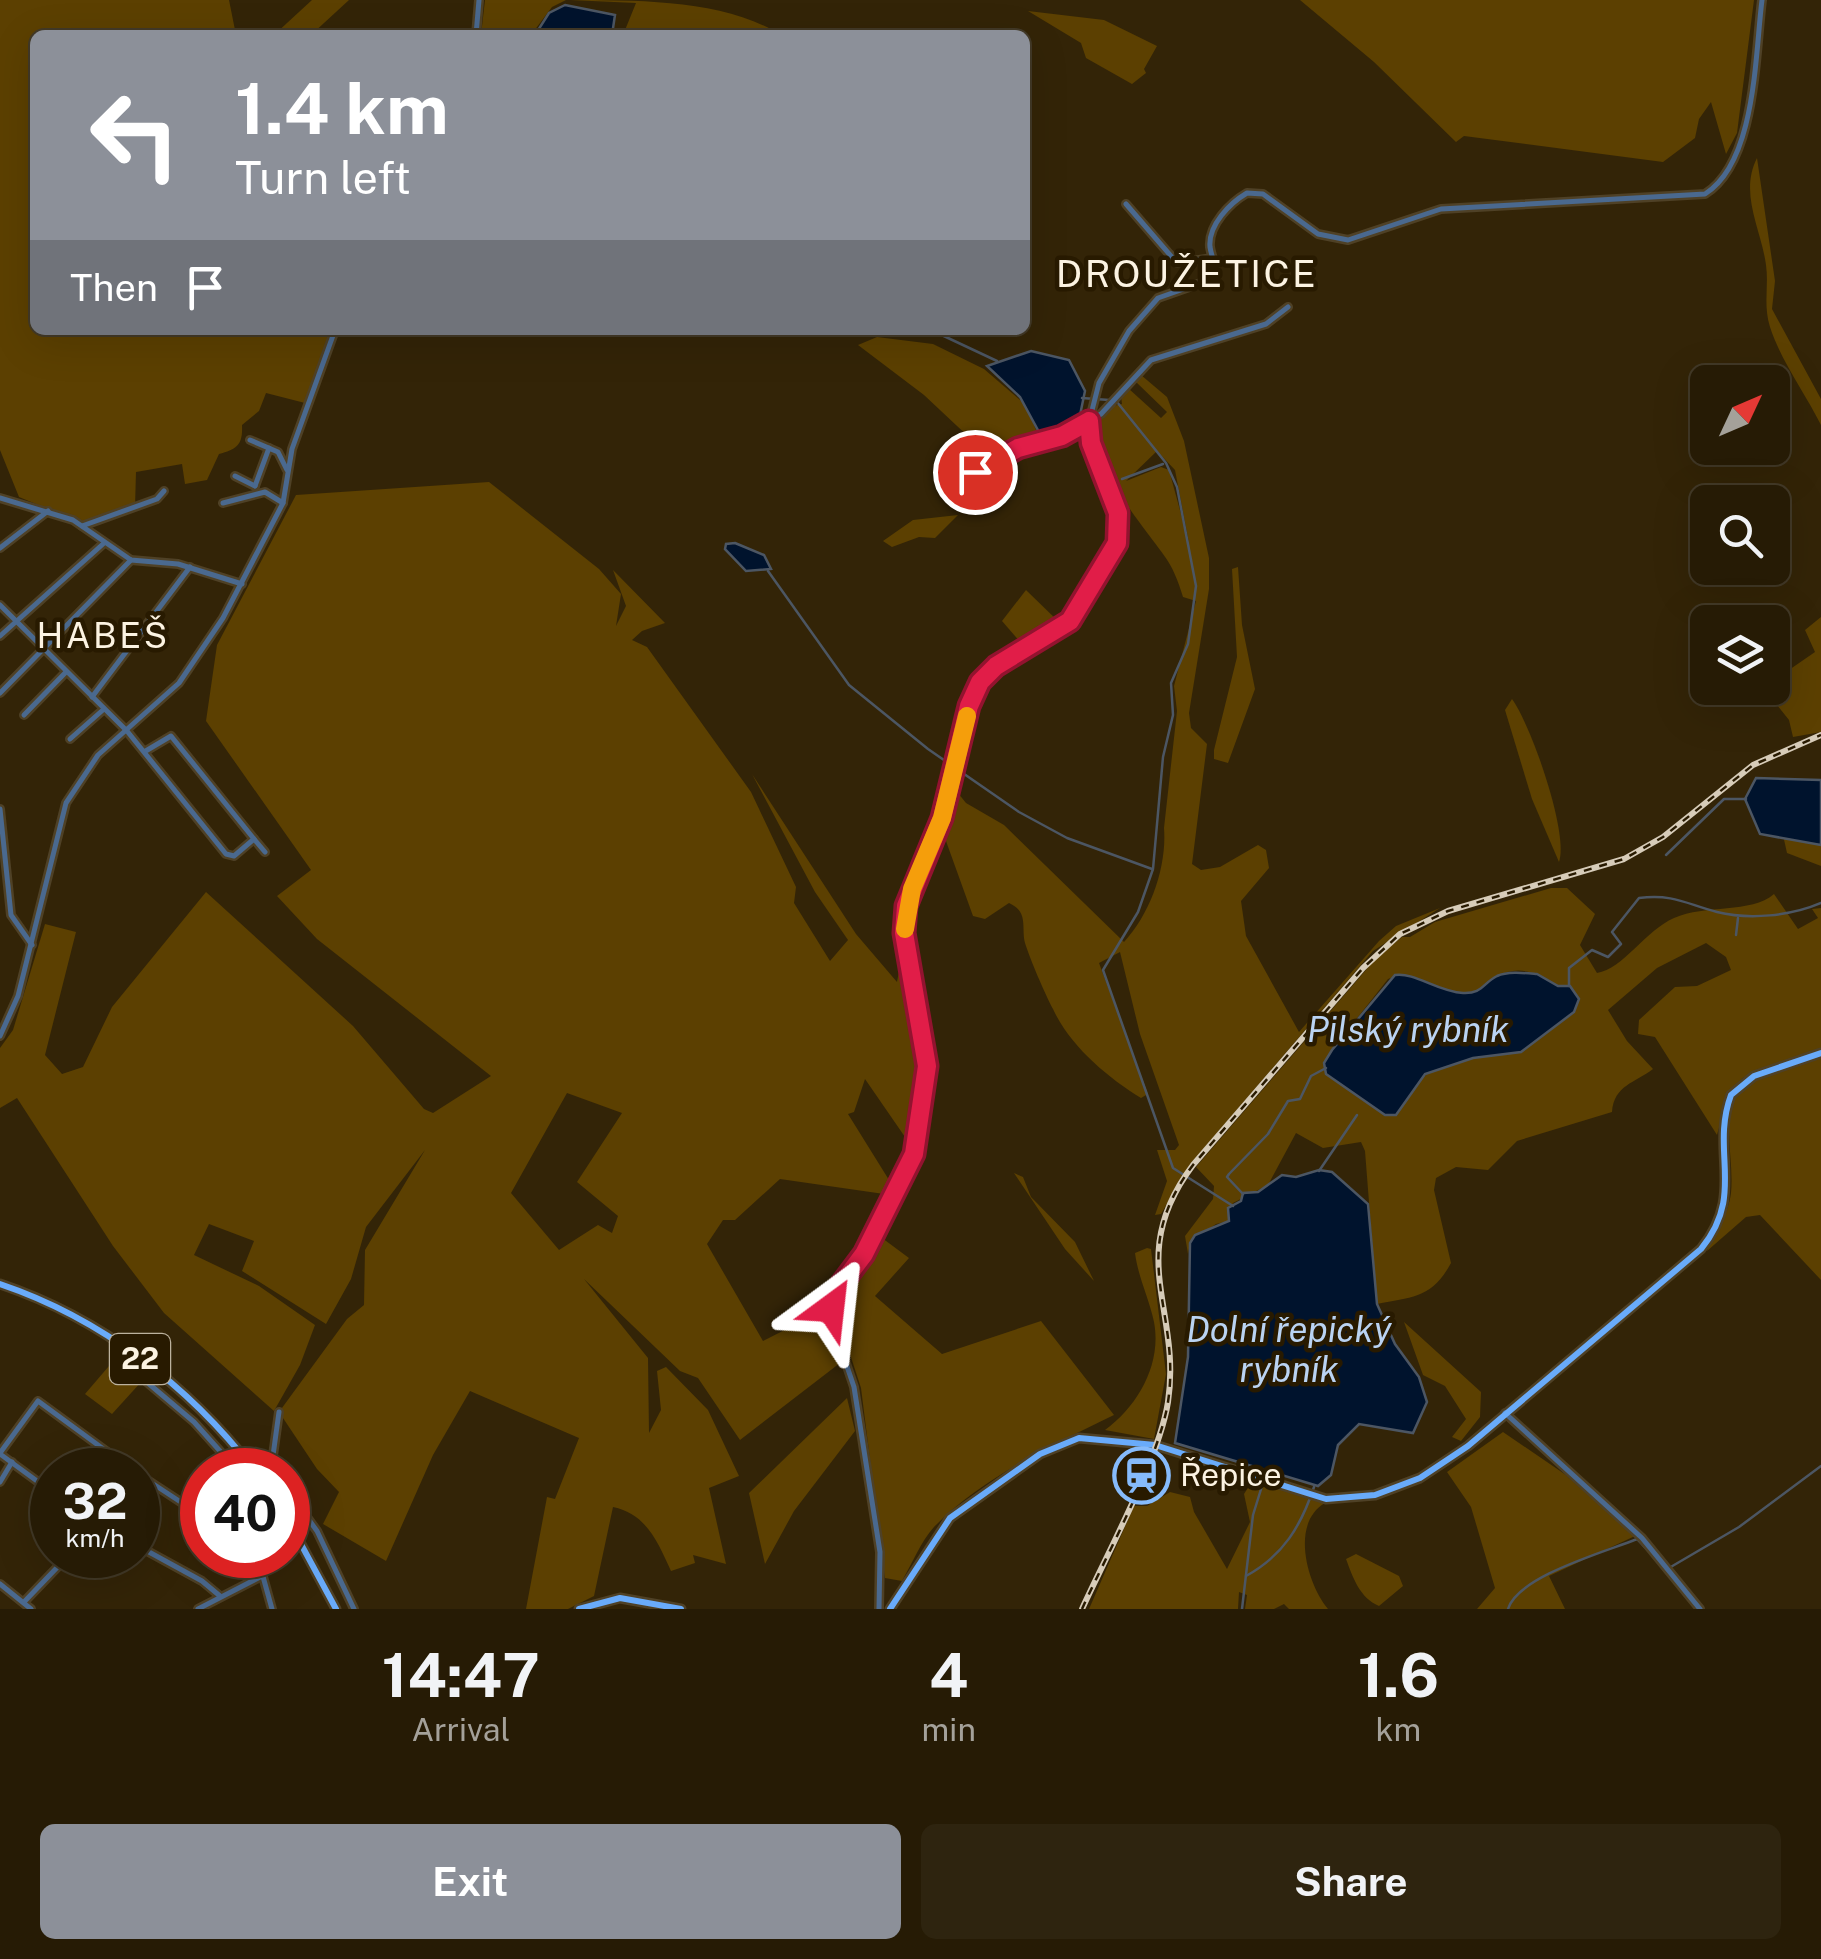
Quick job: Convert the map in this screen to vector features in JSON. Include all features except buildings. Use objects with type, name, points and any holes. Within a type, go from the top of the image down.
[{"type":"main road","points":[[890,1609],[942,1526],[1052,1447],[1079,1438],[1146,1443],[1304,1493],[1358,1498],[1432,1472],[1712,1236],[1727,1195],[1727,1106],[1737,1088],[1754,1076],[1821,1052]]},
{"type":"main road","name":"22","points":[[0,1284],[64,1311],[130,1352],[204,1413],[235,1448]]},
{"type":"main road","points":[[310,1561],[336,1609]]},
{"type":"main road","points":[[579,1609],[620,1598],[681,1609]]},
{"type":"street","points":[[476,30],[479,0]]},
{"type":"street","points":[[879,1609],[880,1552],[856,1401],[831,1302],[864,1254],[914,1154],[927,1066],[904,933],[906,906],[942,818],[969,706],[980,682],[996,666],[1070,621],[1117,543],[1118,513],[1091,443],[1089,421],[1099,383],[1128,332],[1158,298],[1212,279],[1210,246],[1217,223],[1247,193],[1264,194],[1318,234],[1348,240],[1441,208],[1705,194],[1728,174],[1742,137],[1762,0]]},
{"type":"street","points":[[1126,204],[1177,263],[1213,258]]},
{"type":"street","points":[[961,476],[1089,421],[1151,360],[1266,324],[1288,307]]},
{"type":"street","points":[[0,1036],[18,996],[59,822],[76,784],[98,755],[194,664],[242,584],[283,503],[302,422],[333,335]]},
{"type":"street","points":[[250,440],[278,452],[288,473]]},
{"type":"street","points":[[223,504],[256,490],[269,448]]},
{"type":"street","points":[[235,476],[283,503]]},
{"type":"street","points":[[82,526],[157,498],[164,491]]},
{"type":"street","points":[[0,498],[48,511],[82,526],[131,560],[190,567],[242,584]]},
{"type":"street","points":[[0,548],[48,511]]},
{"type":"street","points":[[2,635],[103,544]]},
{"type":"street","points":[[0,693],[131,560]]},
{"type":"street","points":[[92,697],[190,567]]},
{"type":"street","points":[[0,605],[127,731],[226,854],[234,856],[254,839]]},
{"type":"street","points":[[24,715],[66,672]]},
{"type":"street","points":[[70,738],[104,710]]},
{"type":"street","points":[[144,752],[171,736],[265,852]]},
{"type":"street","points":[[0,809],[10,915],[32,946]]},
{"type":"street","points":[[116,1356],[194,1422],[217,1448]]},
{"type":"street","points":[[30,1476],[0,1453],[38,1401],[102,1448]]},
{"type":"street","points":[[274,1448],[280,1412]]},
{"type":"street","points":[[1505,1413],[1642,1538],[1700,1609]]},
{"type":"street","points":[[0,1482],[12,1462]]},
{"type":"street","points":[[310,1522],[354,1609]]},
{"type":"street","points":[[160,1558],[202,1580],[220,1596]]},
{"type":"street","points":[[24,1602],[47,1578]]},
{"type":"street","points":[[198,1609],[258,1578]]},
{"type":"street","points":[[263,1578],[272,1609]]},
{"type":"street","points":[[0,1584],[32,1609]]},
{"type":"shaded area","points":[[0,0],[229,0],[235,30],[30,30],[30,335],[329,335],[305,403],[266,393],[259,411],[242,425],[238,445],[219,454],[207,480],[185,484],[182,464],[136,472],[135,507],[82,523],[19,497],[0,450]]},
{"type":"shaded area","points":[[312,0],[349,0],[316,30],[279,30]]},
{"type":"shaded area","points":[[485,0],[566,0],[552,7],[535,30],[482,30]]},
{"type":"shaded area","points":[[570,0],[681,4],[735,15],[772,30],[625,30],[636,3]]},
{"type":"shaded area","points":[[1300,0],[1754,0],[1737,133],[1726,154],[1711,102],[1699,119],[1695,138],[1663,162],[1464,136],[1456,142],[1374,62]]},
{"type":"shaded area","points":[[1028,11],[1104,20],[1157,46],[1144,69],[1146,73],[1132,84],[1086,58],[1081,43]]},
{"type":"shaded area","points":[[1757,158],[1775,281],[1772,309],[1821,399],[1821,425],[1780,352],[1768,319],[1766,265],[1751,198],[1752,171]]},
{"type":"shaded area","points":[[877,337],[933,344],[984,369],[1026,405],[1038,435],[989,456],[924,395],[858,345]]},
{"type":"shaded area","points":[[1141,375],[1167,397],[1184,441],[1209,558],[1209,589],[1189,713],[1191,728],[1207,744],[1192,864],[1201,870],[1220,867],[1258,845],[1266,850],[1269,868],[1241,901],[1246,936],[1299,1032],[1379,941],[1396,926],[1440,908],[1373,951],[1191,1163],[1161,1214],[1155,1215],[1167,1181],[1157,1150],[1175,1150],[1179,1145],[1140,1034],[1120,952],[1099,963],[1148,1094],[1141,1098],[1091,1060],[1060,1023],[1027,950],[1019,911],[1009,903],[985,919],[973,916],[942,830],[954,788],[966,803],[1004,825],[1124,942],[1149,903],[1163,858],[1177,711],[1174,686],[1196,601],[1183,597],[1170,564],[1123,499],[1098,450],[1094,429],[1102,413],[1122,404],[1121,396],[1128,388],[1161,418],[1167,412],[1136,382]],"holes":[[[1157,451],[1175,470],[1189,543],[1169,470],[1161,467],[1126,481]]]},
{"type":"shaded area","points":[[489,482],[599,569],[621,594],[616,626],[626,606],[613,570],[665,623],[642,631],[632,640],[647,647],[751,792],[796,887],[794,903],[830,961],[848,940],[815,892],[752,774],[856,934],[897,982],[903,950],[923,1056],[912,1138],[905,1137],[865,1079],[854,1112],[848,1114],[894,1188],[891,1195],[780,1179],[735,1220],[723,1220],[707,1244],[763,1341],[828,1308],[840,1363],[740,1440],[698,1378],[680,1371],[584,1279],[648,1358],[649,1433],[661,1410],[657,1371],[666,1367],[708,1410],[739,1476],[709,1488],[726,1564],[693,1555],[695,1563],[671,1571],[643,1523],[613,1507],[594,1596],[568,1609],[526,1609],[547,1497],[555,1499],[579,1438],[470,1391],[433,1455],[386,1561],[323,1524],[339,1492],[317,1469],[310,1458],[310,1448],[303,1448],[279,1412],[347,1319],[364,1305],[365,1250],[425,1150],[366,1227],[351,1279],[326,1324],[242,1271],[254,1241],[209,1224],[194,1255],[259,1286],[315,1325],[300,1365],[274,1411],[164,1313],[113,1246],[17,1098],[0,1108],[0,1048],[13,1030],[45,924],[76,932],[45,1055],[62,1074],[83,1067],[112,1007],[206,892],[353,1026],[424,1109],[433,1113],[491,1076],[317,939],[277,896],[311,870],[206,721],[217,645],[296,495]],"holes":[[[567,1093],[622,1113],[577,1182],[618,1216],[612,1233],[598,1225],[559,1250],[511,1193]]]},
{"type":"shaded area","points":[[958,515],[935,538],[919,537],[892,547],[883,541],[913,520]]},
{"type":"shaded area","points":[[1238,567],[1242,625],[1255,689],[1228,763],[1214,759],[1214,750],[1237,657],[1232,569]]},
{"type":"shaded area","points":[[1026,590],[1061,624],[1022,644],[1002,621]]},
{"type":"shaded area","points":[[1821,617],[1821,732],[1793,737],[1789,720],[1777,705],[1790,705],[1790,669],[1815,652],[1805,630]]},
{"type":"shaded area","points":[[1512,699],[1529,731],[1554,805],[1561,848],[1559,862],[1532,799],[1505,710]]},
{"type":"shaded area","points":[[1783,835],[1821,845],[1821,866],[1787,853]]},
{"type":"shaded area","points":[[1551,888],[1567,888],[1595,914],[1580,945],[1597,973],[1616,964],[1664,924],[1686,914],[1753,904],[1774,894],[1798,929],[1818,918],[1812,909],[1821,908],[1821,1049],[1743,1078],[1728,1094],[1717,1135],[1655,1037],[1638,1034],[1639,1020],[1675,987],[1697,986],[1731,970],[1726,957],[1706,943],[1657,968],[1608,1010],[1627,1041],[1653,1069],[1621,1090],[1612,1112],[1517,1141],[1488,1170],[1456,1167],[1436,1178],[1434,1190],[1451,1263],[1429,1290],[1377,1304],[1365,1151],[1361,1142],[1323,1148],[1296,1133],[1268,1185],[1233,1203],[1229,1221],[1216,1224],[1190,1243],[1188,1254],[1185,1236],[1213,1199],[1214,1186],[1196,1167],[1378,956],[1402,937],[1410,937],[1435,922]],"holes":[[[1508,972],[1531,973],[1551,985],[1574,1013],[1521,1052],[1473,1058],[1431,1070],[1385,1115],[1350,1090],[1332,1050],[1388,979],[1401,974],[1443,990],[1470,993]]]},
{"type":"shaded area","points":[[1821,1056],[1821,1280],[1760,1215],[1746,1217],[1707,1251],[1731,1193],[1729,1121],[1734,1097],[1756,1079]]},
{"type":"shaded area","points":[[1014,1173],[1023,1177],[1031,1197],[1075,1242],[1094,1281],[1065,1249]]},
{"type":"shaded area","points":[[878,1235],[909,1258],[875,1296],[942,1354],[1041,1321],[1114,1415],[1019,1464],[953,1509],[929,1533],[902,1581],[885,1578],[861,1388],[835,1308],[841,1290],[868,1257]]},
{"type":"shaded area","points":[[1151,1249],[1166,1374],[1154,1439],[1105,1430],[1128,1409],[1151,1368],[1156,1338],[1154,1322],[1135,1253]]},
{"type":"shaded area","points":[[1404,1322],[1481,1392],[1480,1417],[1461,1441],[1452,1437],[1466,1419],[1445,1386],[1423,1375]]},
{"type":"shaded area","points":[[115,1359],[142,1381],[112,1414],[85,1394]]},
{"type":"shaded area","points":[[847,1398],[855,1431],[794,1511],[765,1564],[749,1493]]},
{"type":"shaded area","points":[[1503,1432],[1566,1475],[1635,1536],[1549,1576],[1565,1609],[1477,1609],[1495,1588],[1471,1507],[1447,1472]]},
{"type":"shaded area","points":[[1253,1480],[1325,1503],[1308,1524],[1305,1554],[1314,1585],[1328,1609],[1289,1609],[1284,1604],[1274,1609],[1245,1609],[1247,1595],[1239,1592],[1238,1609],[1089,1609],[1134,1506],[1147,1506],[1170,1492],[1190,1497],[1194,1512],[1227,1569],[1250,1522],[1244,1494]]},
{"type":"shaded area","points":[[1356,1554],[1399,1576],[1403,1586],[1379,1606],[1358,1587],[1346,1559]]},
{"type":"water","points":[[565,5],[615,15],[613,30],[538,30],[549,13]]},
{"type":"water","points":[[1031,351],[1069,360],[1085,391],[1079,420],[1061,433],[1039,432],[1020,397],[987,366]]},
{"type":"water","points":[[735,543],[764,555],[771,569],[746,571],[725,549],[726,544]]},
{"type":"water","points":[[1756,778],[1821,780],[1821,845],[1760,834],[1745,799]]},
{"type":"water","name":"Pilský rybník","points":[[1501,974],[1537,974],[1558,986],[1570,986],[1579,999],[1574,1012],[1521,1052],[1473,1058],[1425,1074],[1396,1115],[1385,1115],[1326,1074],[1324,1063],[1332,1050],[1395,975],[1469,993]]},
{"type":"water","name":"Dolní řepický rybník","points":[[1319,1170],[1332,1172],[1368,1204],[1377,1304],[1395,1344],[1419,1377],[1427,1402],[1413,1433],[1359,1424],[1338,1445],[1331,1475],[1318,1486],[1175,1443],[1188,1357],[1190,1243],[1195,1235],[1229,1221],[1228,1208],[1241,1201],[1243,1193],[1258,1192],[1282,1175],[1296,1177]]},
{"type":"waterway","points":[[942,335],[997,361]]},
{"type":"waterway","points":[[1082,398],[1109,400]]},
{"type":"waterway","points":[[1117,402],[1166,463],[1177,487],[1196,586],[1188,644],[1171,683],[1173,715],[1163,757],[1153,869],[1138,912],[1103,970],[1173,1168],[1233,1206]]},
{"type":"waterway","points":[[1122,479],[1163,464]]},
{"type":"waterway","points":[[768,571],[849,685],[928,749],[1019,812],[1067,838],[1152,869]]},
{"type":"waterway","points":[[1666,855],[1724,799],[1746,799]]},
{"type":"waterway","points":[[1569,986],[1569,968],[1592,950],[1608,957],[1621,944],[1612,932],[1639,898],[1671,899],[1743,916],[1783,914],[1821,903]]},
{"type":"waterway","points":[[1736,935],[1738,918]]},
{"type":"waterway","points":[[1243,1194],[1227,1177],[1268,1134],[1288,1101],[1300,1099],[1311,1076],[1326,1068]]},
{"type":"waterway","points":[[1319,1171],[1357,1115]]},
{"type":"waterway","points":[[1669,1568],[1739,1527],[1821,1466]]},
{"type":"waterway","points":[[1242,1609],[1253,1515],[1262,1486]]},
{"type":"waterway","points":[[1246,1576],[1289,1539],[1314,1487]]},
{"type":"waterway","points":[[1508,1609],[1515,1597],[1545,1576],[1637,1539],[1656,1559]]},
{"type":"railway","points":[[1082,1609],[1143,1478],[1163,1425],[1170,1369],[1158,1256],[1162,1228],[1173,1198],[1193,1165],[1363,968],[1400,934],[1448,911],[1624,859],[1663,837],[1753,765],[1821,735]]},
{"type":"slow traffic","points":[[905,929],[906,906],[942,818],[967,716]]},
{"type":"place","name":"Řepice","points":[[1141,1475]]},
{"type":"district","name":"DROUŽETICE","points":[[1187,274]]},
{"type":"district","name":"HABEŠ","points":[[103,636]]},
{"type":"route","points":[[831,1308],[839,1284],[864,1254],[914,1154],[927,1066],[904,933],[906,906],[942,818],[969,706],[980,682],[996,666],[1070,621],[1117,543],[1116,502],[1091,443],[1089,421],[1062,436],[1018,448],[975,472]]}]
